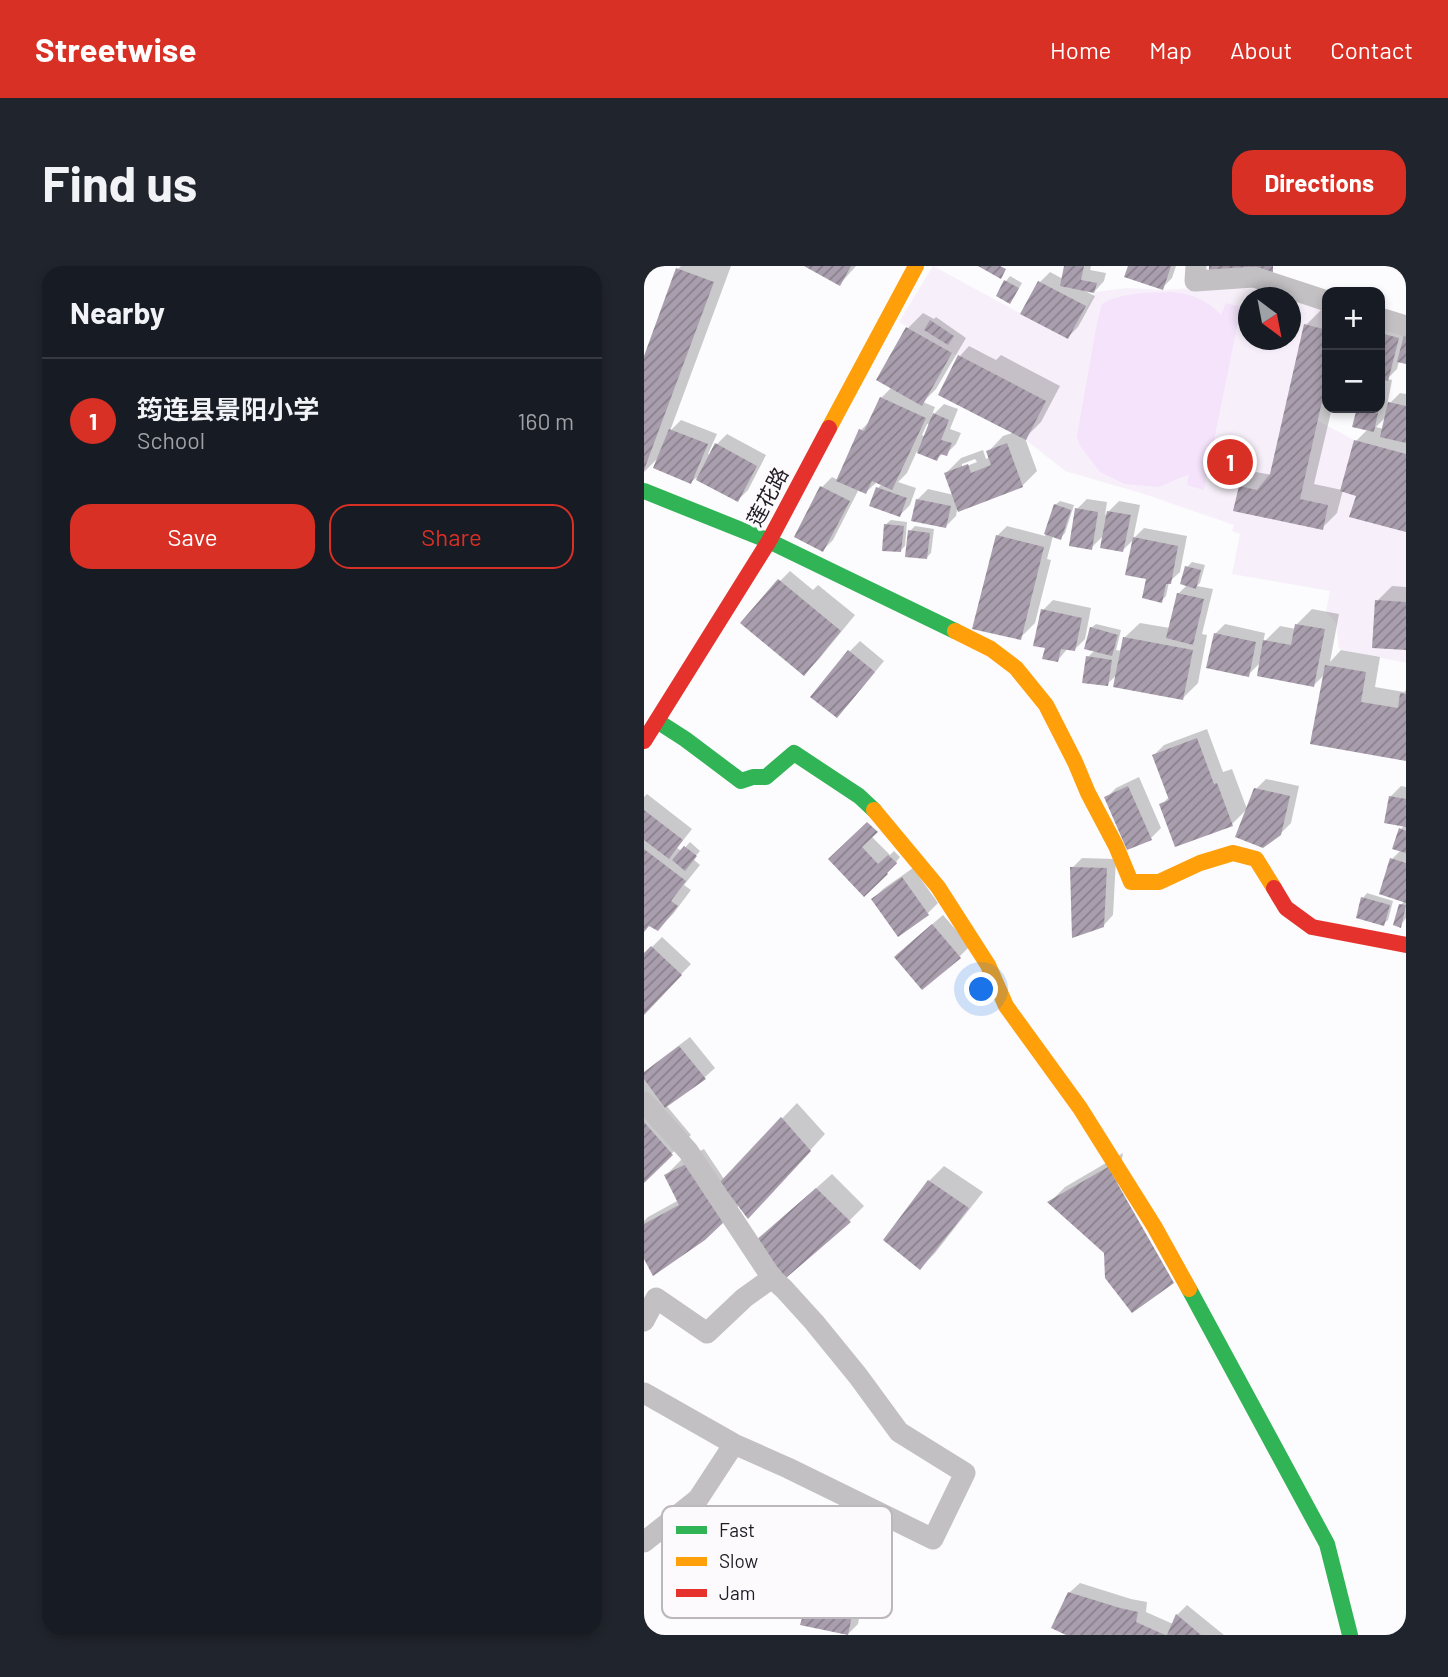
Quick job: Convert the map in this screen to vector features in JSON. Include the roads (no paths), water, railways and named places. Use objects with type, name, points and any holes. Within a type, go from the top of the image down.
[{"type":"street","name":"莲花路","points":[[644,741],[769,541],[916,266]]},
{"type":"street","points":[[1196,266],[1195,281],[1254,278],[1322,299]]},
{"type":"street","points":[[1385,320],[1406,326]]},
{"type":"street","points":[[644,491],[769,541],[981,644],[1016,668],[1046,705],[1131,882],[1159,882],[1200,863],[1233,853],[1256,859],[1286,908],[1312,927],[1406,944]]},
{"type":"street","points":[[657,721],[741,781],[766,777],[794,753],[859,796],[880,816],[938,887],[988,965],[1006,1006],[1080,1108],[1154,1226],[1246,1392],[1327,1544],[1350,1635]]},
{"type":"street","points":[[644,1102],[688,1151],[772,1278],[841,1354],[899,1432],[965,1473],[933,1539],[892,1519]]},
{"type":"street","points":[[644,1321],[650,1293],[707,1333],[744,1298],[772,1278]]},
{"type":"street","points":[[644,1394],[734,1444],[866,1506]]},
{"type":"street","points":[[689,1506],[698,1499],[734,1444]]},
{"type":"street","points":[[644,1542],[662,1528]]},
{"type":"place","name":"筠连县景阳小学","points":[[1230,462]]}]
